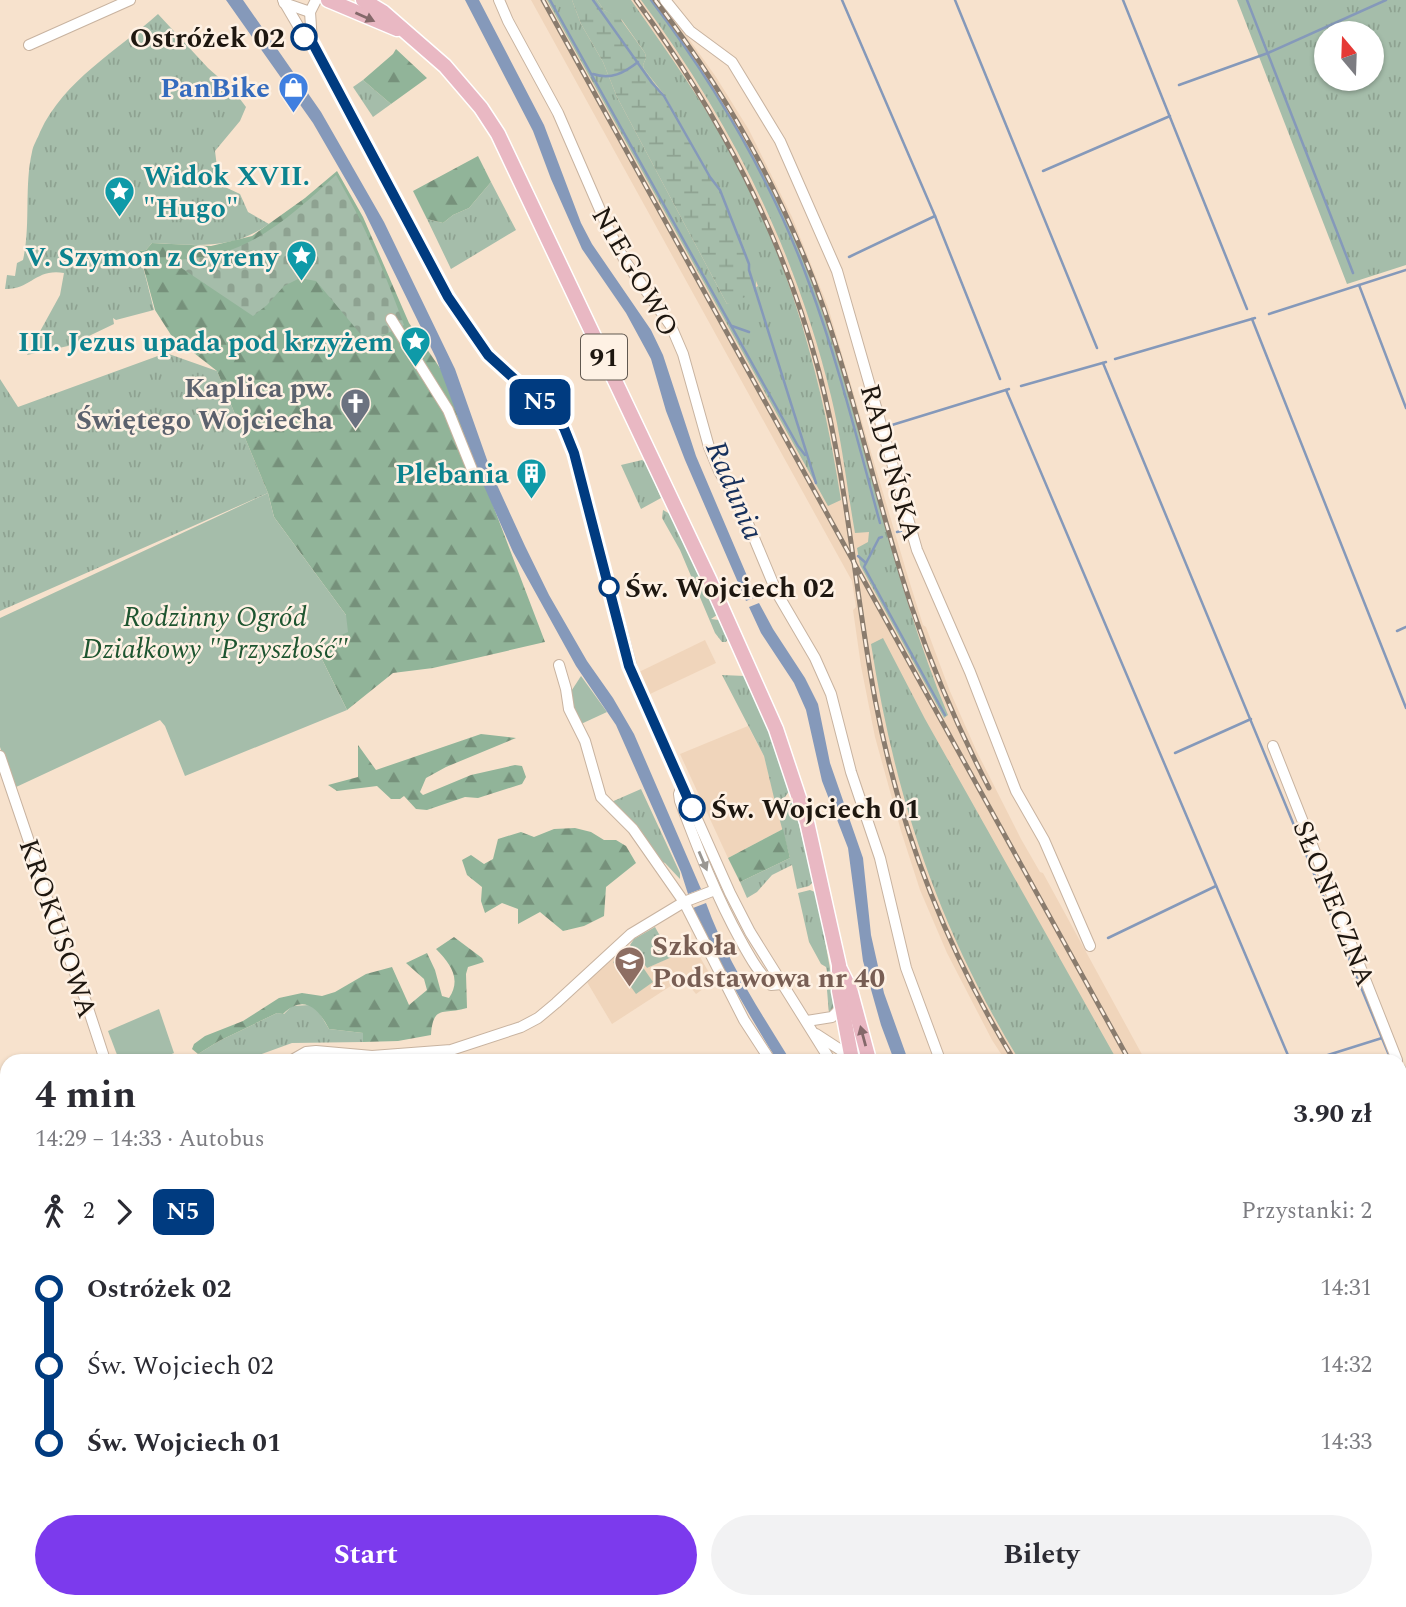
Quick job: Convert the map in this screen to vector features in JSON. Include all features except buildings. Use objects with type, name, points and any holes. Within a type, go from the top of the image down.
[{"type":"main road","name":"91","points":[[328,0],[403,31]]},
{"type":"main road","name":"91","points":[[363,0],[383,12],[420,43],[463,86],[481,108],[508,151],[764,698],[807,822],[839,965],[850,989],[867,1054]]},
{"type":"main road","name":"91","points":[[839,965],[839,991],[852,1054]]},
{"type":"street","points":[[29,45],[130,0]]},
{"type":"street","points":[[316,0],[310,12],[312,42],[448,297],[488,355],[556,417],[564,428],[582,482],[629,666],[730,893],[750,932],[827,1054]]},
{"type":"street","name":"NIEGOWO","points":[[499,0],[558,113],[625,261],[671,326],[683,354],[706,438],[719,471],[744,514],[777,593],[815,658],[831,694],[851,772],[880,858],[906,968],[938,1054]]},
{"type":"street","name":"RADUŃSKA","points":[[665,0],[690,31],[732,62],[780,141],[837,271],[917,550],[970,672],[1016,791],[1044,840],[1090,946]]},
{"type":"street","points":[[283,1],[310,12]]},
{"type":"street","points":[[283,1],[304,37],[312,42]]},
{"type":"street","points":[[391,319],[448,410],[473,472]]},
{"type":"street","points":[[559,665],[566,689],[566,700],[585,741],[601,797],[633,829],[686,901],[744,1020],[766,1054]]},
{"type":"street","name":"SŁONECZNA","points":[[1273,746],[1395,1054]]},
{"type":"street","name":"KROKUSOWA","points":[[0,756],[50,909],[104,1054]]},
{"type":"street","points":[[682,785],[680,801],[715,890],[761,975],[771,985],[782,985]]},
{"type":"street","points":[[398,1054],[451,1050],[521,1027],[538,1018],[556,1003],[623,939],[686,901],[715,890]]},
{"type":"street","points":[[807,1021],[832,1017],[842,1007]]},
{"type":"street","points":[[816,1034],[846,1054]]},
{"type":"street","points":[[302,1054],[316,1051],[350,1054]]},
{"type":"shaded area","points":[[531,0],[661,0],[716,77],[749,130],[792,217],[828,307],[923,625],[949,689],[1021,839],[1043,873],[1142,1054],[1001,1054],[992,1040],[947,953],[920,890],[901,831],[875,737],[861,666],[852,581]]},
{"type":"shaded area","points":[[705,640],[716,663],[650,694],[639,672]]},
{"type":"shaded area","points":[[748,726],[764,756],[783,829],[728,858],[680,754]]},
{"type":"shaded area","name":"Szkoła Podstawowa nr 40","points":[[632,947],[647,968],[694,947],[714,981],[696,994],[683,978],[612,1024],[587,982],[619,951]]},
{"type":"green space","points":[[547,0],[572,0],[617,97],[727,304],[758,286],[720,190],[665,96],[644,69],[645,53],[622,20],[604,10],[597,0],[631,0],[714,123],[757,205],[790,287],[815,371],[841,500],[828,506]]},
{"type":"green space","points":[[572,0],[597,0],[604,10],[619,17],[645,53],[644,69],[664,96],[720,190],[756,278],[756,293],[727,304],[617,97]]},
{"type":"green space","points":[[641,0],[651,0],[721,101],[762,172],[798,247],[848,393],[910,609],[948,715],[944,718],[860,565],[857,548],[868,542],[869,532],[855,533],[831,396],[799,289],[779,238],[731,140],[704,93]]},
{"type":"green space","points":[[1237,0],[1406,0],[1406,265],[1347,284]]},
{"type":"green space","points":[[158,14],[208,68],[234,91],[246,107],[240,121],[215,151],[217,167],[225,187],[240,194],[248,212],[269,224],[241,239],[227,242],[198,245],[152,243],[146,250],[139,251],[154,310],[116,320],[113,318],[114,324],[68,346],[27,355],[60,295],[64,273],[46,274],[21,286],[5,289],[7,275],[15,276],[17,263],[23,260],[27,233],[28,179],[33,147],[51,113],[77,81]]},
{"type":"green space","points":[[396,49],[427,78],[391,104],[363,80]]},
{"type":"green space","points":[[363,80],[391,104],[373,117],[353,87]]},
{"type":"green space","points":[[478,156],[491,182],[469,208],[443,223],[427,219],[413,191]]},
{"type":"green space","points":[[337,171],[363,217],[409,323],[442,371],[545,642],[433,668],[393,673],[347,710],[316,647],[346,615],[274,517],[268,493],[217,371],[171,335],[155,310],[139,251],[146,250],[152,243],[211,246],[252,236]]},
{"type":"green space","points":[[336,175],[373,248],[404,325],[368,343],[316,281],[300,278],[284,286],[253,316],[171,261],[209,256],[245,244],[278,224]]},
{"type":"green space","points":[[491,182],[516,230],[451,269],[427,219],[443,223],[469,208]]},
{"type":"green space","points":[[166,353],[217,371],[268,493],[0,611],[0,379],[18,407]]},
{"type":"green space","points":[[642,460],[646,462],[661,498],[641,509],[621,465]]},
{"type":"green space","name":"Rodzinny Ogród Działkowy \"Przyszłość\"","points":[[268,493],[274,517],[346,615],[348,632],[316,647],[347,710],[185,776],[165,726],[160,720],[14,788],[0,747],[0,618]]},
{"type":"green space","points":[[663,510],[670,514],[717,615],[711,619],[719,620],[728,639],[726,642],[722,642],[715,633],[680,550],[662,518]]},
{"type":"green space","points":[[883,638],[925,719],[1114,1054],[1016,1054],[965,960],[924,860],[893,755],[871,644]]},
{"type":"green space","points":[[722,675],[745,676],[763,715],[790,790],[785,797],[775,802],[764,756]]},
{"type":"green space","points":[[581,676],[607,712],[581,724],[573,710],[570,693]]},
{"type":"green space","points":[[481,734],[516,738],[426,778],[420,792],[423,795],[471,775],[515,765],[522,766],[526,777],[522,784],[478,798],[465,797],[427,810],[416,809],[404,796],[391,799],[377,786],[337,791],[328,785],[358,777],[358,745],[376,770]]},
{"type":"green space","points":[[641,789],[680,873],[680,879],[660,861],[609,803]]},
{"type":"green space","points":[[788,801],[794,804],[813,882],[797,889],[792,865],[772,875],[757,892],[747,898],[740,882],[790,858],[776,806]]},
{"type":"green space","points":[[575,828],[591,832],[604,840],[616,840],[626,846],[636,863],[606,887],[604,916],[584,926],[563,931],[540,912],[518,924],[518,909],[502,903],[485,913],[481,901],[482,887],[467,875],[462,860],[471,855],[484,864],[493,859],[498,839],[521,832],[534,837],[554,829]]},
{"type":"green space","points":[[783,829],[790,858],[740,882],[728,858]]},
{"type":"green space","points":[[810,890],[815,892],[817,897],[835,996],[834,1007],[829,1014],[827,990],[830,986],[826,967],[821,964],[809,942],[798,893]]},
{"type":"green space","points":[[655,927],[672,957],[647,968],[630,945],[634,939]]},
{"type":"green space","points":[[454,937],[484,962],[468,967],[467,1008],[437,1015],[431,1035],[398,1041],[363,1042],[363,1033],[329,1029],[315,1010],[304,1004],[283,1014],[277,1013],[198,1054],[192,1049],[194,1044],[205,1036],[243,1021],[279,998],[302,993],[322,996],[335,992],[366,974],[392,967],[409,1005],[427,990],[424,979],[406,963],[427,953],[442,996],[449,998],[453,991],[453,972],[436,949]]},
{"type":"green space","points":[[631,950],[653,982],[636,994],[613,962]]},
{"type":"green space","points":[[310,1005],[317,1009],[329,1029],[363,1033],[363,1042],[292,1043],[262,1054],[198,1054],[277,1013],[284,1014],[292,1006]]},
{"type":"green space","points":[[159,1009],[174,1053],[117,1054],[108,1031]]},
{"type":"water","points":[[226,0],[243,0],[321,112],[384,222],[455,369],[492,474],[525,546],[549,595],[587,661],[634,734],[701,889],[688,894],[681,872],[616,725],[576,666],[513,552],[480,477],[436,358],[364,211],[313,123]]},
{"type":"water","points":[[465,0],[479,0],[544,125],[581,223],[592,244],[651,330],[663,355],[696,456],[756,597],[746,601],[685,460],[666,411],[651,359],[626,313],[582,249],[533,131]]},
{"type":"water","points":[[759,603],[818,704],[830,763],[863,858],[871,935],[884,993],[906,1054],[892,1054],[881,1025],[863,961],[848,848],[822,781],[806,710],[794,683],[761,633],[749,607]]},
{"type":"water","points":[[706,903],[733,964],[786,1054],[773,1054],[722,966],[693,908]]},
{"type":"waterway","points":[[550,0],[805,455]]},
{"type":"waterway","points":[[593,0],[664,96],[720,190],[749,264],[816,483]]},
{"type":"waterway","points":[[651,0],[720,100],[778,208],[809,283],[829,342],[880,523]]},
{"type":"waterway","points":[[842,0],[935,216],[1000,379]]},
{"type":"waterway","points":[[955,0],[1097,348]]},
{"type":"waterway","points":[[1123,0],[1247,309]]},
{"type":"waterway","points":[[1247,0],[1353,273]]},
{"type":"waterway","points":[[1179,85],[1268,53],[1386,0]]},
{"type":"waterway","points":[[593,74],[617,74],[638,62]]},
{"type":"waterway","points":[[1043,171],[1170,116]]},
{"type":"waterway","points":[[849,257],[935,216]]},
{"type":"waterway","points":[[1269,314],[1406,270]]},
{"type":"waterway","points":[[1359,285],[1406,408]]},
{"type":"waterway","points":[[1115,359],[1255,318]]},
{"type":"waterway","points":[[1252,319],[1406,708]]},
{"type":"waterway","points":[[732,326],[749,332]]},
{"type":"waterway","points":[[1021,386],[1106,362]]},
{"type":"waterway","points":[[1103,363],[1389,1054]]},
{"type":"waterway","points":[[892,425],[1009,389]]},
{"type":"waterway","points":[[1006,390],[1287,1054]]},
{"type":"waterway","points":[[897,532],[901,531]]},
{"type":"waterway","points":[[882,537],[864,567],[945,715]]},
{"type":"waterway","points":[[858,556],[866,563]]},
{"type":"waterway","points":[[1397,631],[1406,627]]},
{"type":"waterway","points":[[1175,753],[1251,719]]},
{"type":"waterway","points":[[1108,938],[1216,886]]},
{"type":"waterway","points":[[1331,1054],[1382,1038]]},
{"type":"railway","points":[[543,0],[1126,1054]]},
{"type":"railway","points":[[636,0],[695,87],[721,132],[745,177],[787,272],[804,321],[829,412],[875,699],[897,794],[946,931],[989,1018],[1010,1054]]},
{"type":"railway","points":[[655,0],[706,72],[752,148],[808,267],[836,346],[889,534],[920,631],[947,700],[989,788]]},
{"type":"bus line","name":"N5","points":[[304,37],[312,42],[448,297],[488,355],[556,417],[570,439],[629,666],[692,808]]},
{"type":"place","name":"Ostróżek 02","points":[[304,37]]},
{"type":"place","name":"PanBike","points":[[293,114]]},
{"type":"place","name":"Widok XVII. \"Hugo\"","points":[[120,218]]},
{"type":"place","name":"V. Szymon z Cyreny","points":[[301,283]]},
{"type":"place","name":"III. Jezus upada pod krzyżem","points":[[416,368]]},
{"type":"place","name":"Kaplica pw. Świętego Wojciecha","points":[[356,430]]},
{"type":"place","name":"Plebania","points":[[532,500]]},
{"type":"place","name":"Św. Wojciech 02","points":[[609,587]]},
{"type":"place","name":"Św. Wojciech 01","points":[[692,808]]},
{"type":"place","name":"Szkoła Podstawowa nr 40","points":[[629,988]]},
{"type":"water label","name":"Radunia","points":[[735,490]]}]
